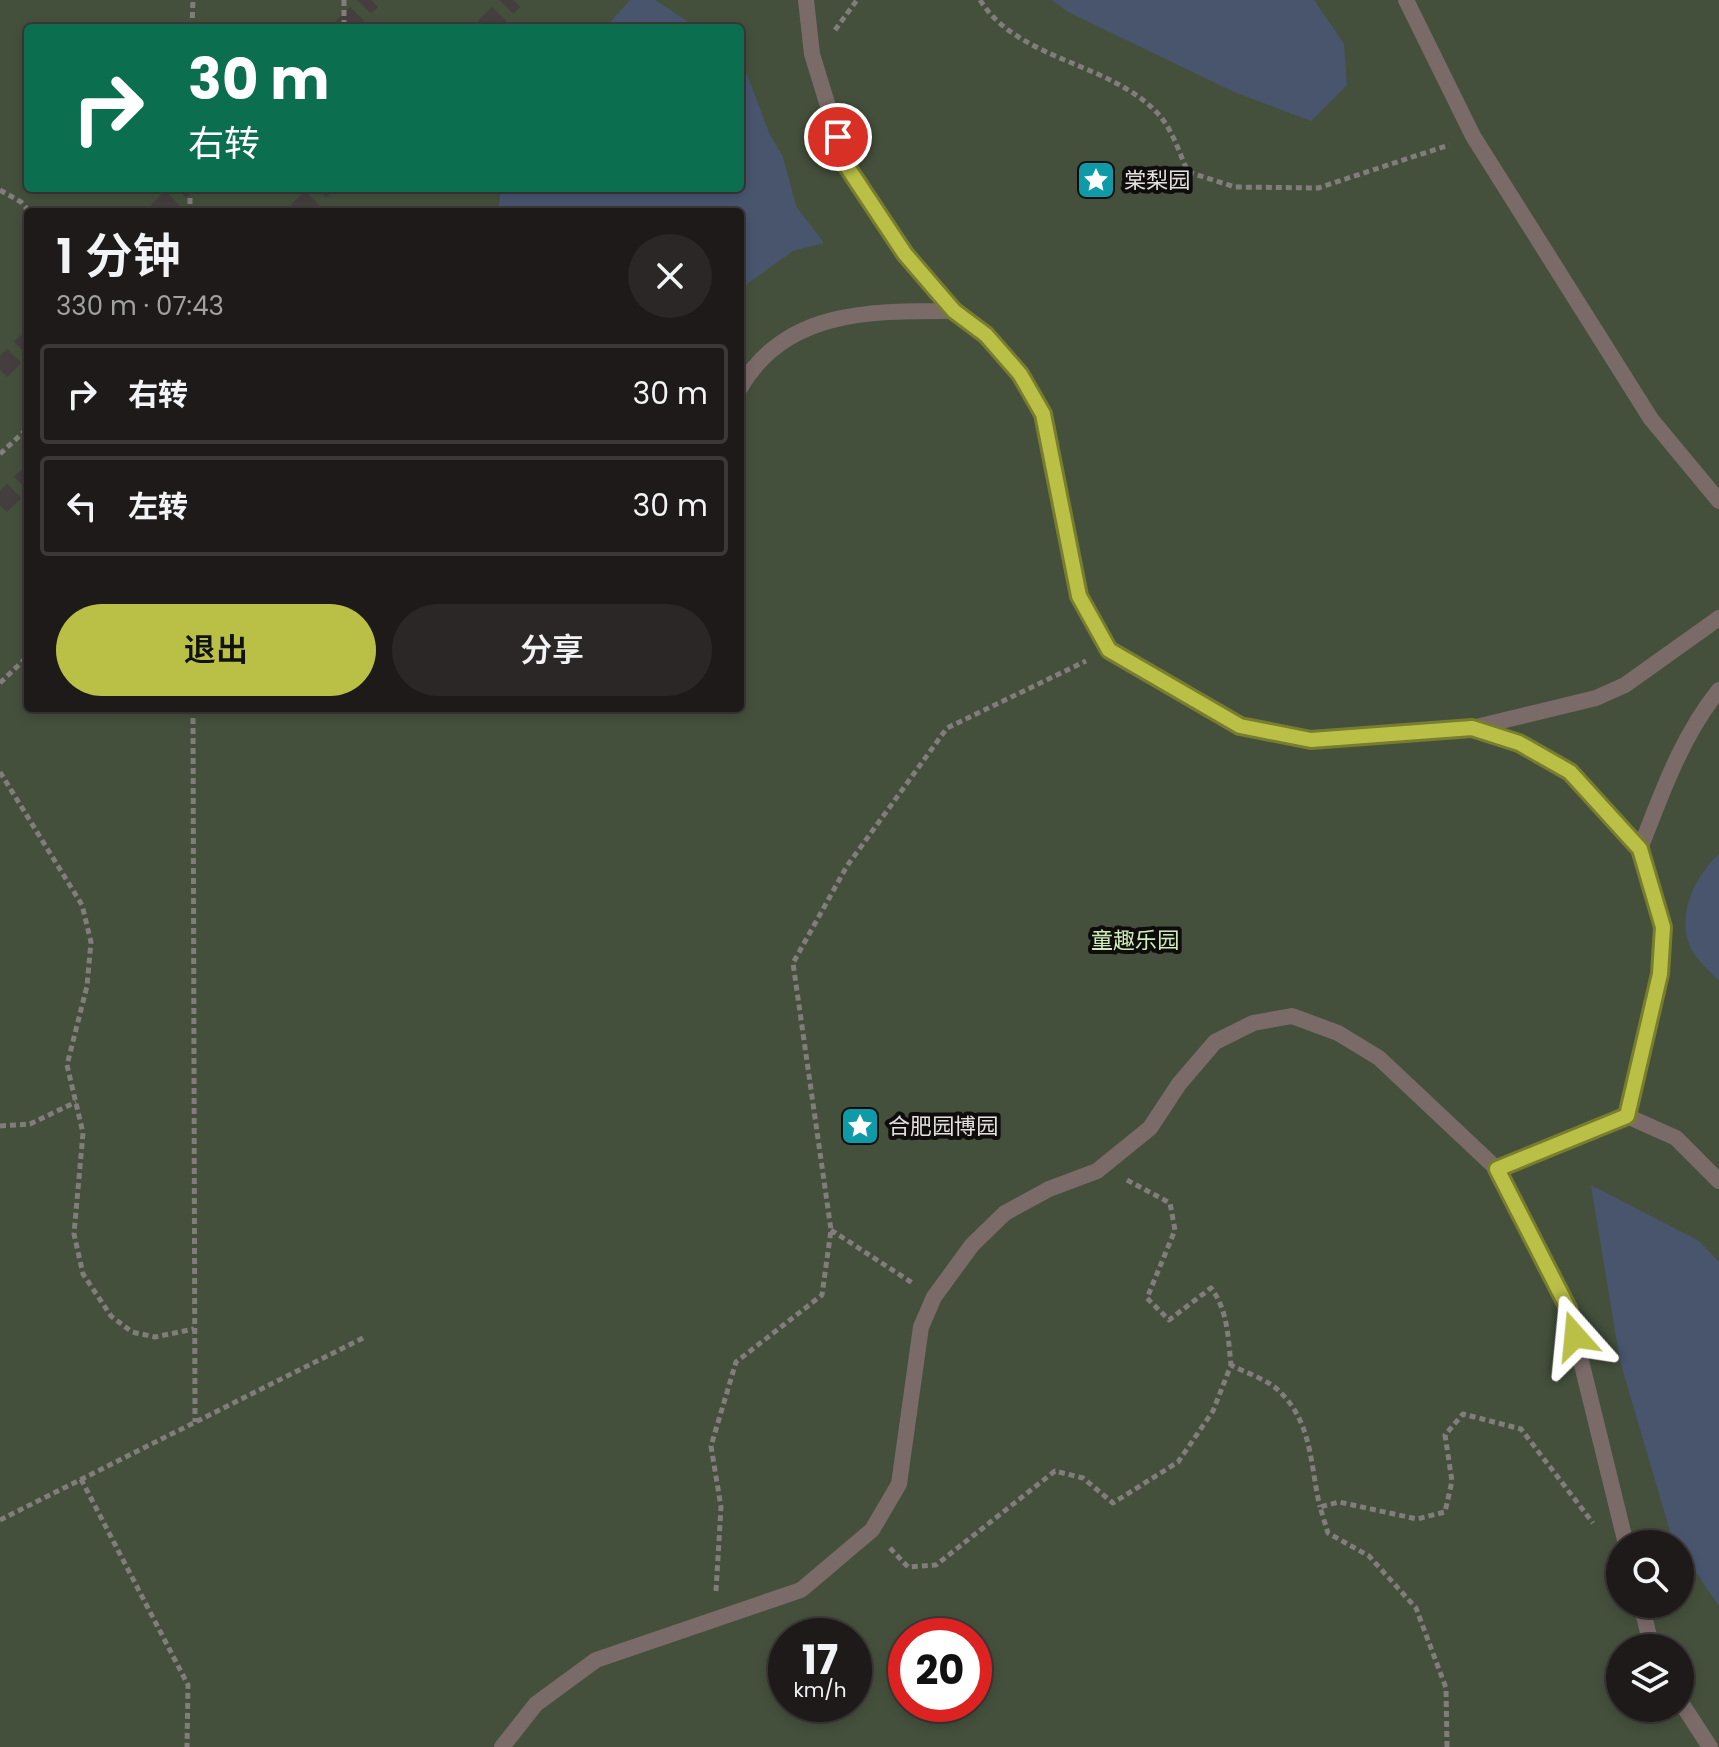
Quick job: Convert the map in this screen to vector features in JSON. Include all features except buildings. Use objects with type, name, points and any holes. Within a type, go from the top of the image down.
[{"type":"lane","points":[[806,0],[812,54],[846,165],[905,254],[954,311],[986,335],[1012,364],[1043,414],[1079,596],[1109,650],[1240,726],[1311,740],[1472,728],[1610,692],[1719,618]]},
{"type":"lane","points":[[1406,0],[1473,136],[1651,419],[1719,501]]},
{"type":"lane","points":[[744,384],[781,343],[814,326],[865,311],[954,311]]},
{"type":"lane","points":[[1640,849],[1674,763],[1689,734],[1719,690]]},
{"type":"lane","points":[[1472,728],[1519,743],[1570,772],[1640,849],[1663,927],[1660,974],[1627,1116]]},
{"type":"lane","points":[[502,1747],[536,1704],[596,1660],[801,1590],[872,1530],[899,1484],[921,1327],[934,1297],[972,1245],[1005,1213],[1049,1189],[1102,1167],[1150,1128],[1179,1084],[1215,1042],[1253,1023],[1292,1016],[1338,1033],[1379,1058],[1497,1169],[1568,1308],[1623,1530]]},
{"type":"lane","points":[[1497,1169],[1627,1116],[1676,1138],[1719,1181]]},
{"type":"lane","points":[[1694,1722],[1710,1747]]},
{"type":"path","points":[[192,24],[193,0]]},
{"type":"path","points":[[344,0],[344,24]]},
{"type":"path","points":[[980,0],[990,16],[1016,35],[1140,98],[1162,118],[1188,172],[1235,187],[1318,188],[1473,136]]},
{"type":"path","points":[[0,190],[26,208]]},
{"type":"path","points":[[2,452],[24,432]]},
{"type":"path","points":[[715,1620],[721,1507],[711,1446],[736,1362],[822,1295],[831,1230],[793,963],[847,866],[947,728],[1109,650]]},
{"type":"path","points":[[0,683],[24,660]]},
{"type":"path","points":[[193,712],[195,1422]]},
{"type":"path","points":[[0,772],[82,905],[91,942],[87,986],[67,1065],[83,1133],[74,1234],[83,1274],[111,1316],[132,1332],[155,1337],[194,1329]]},
{"type":"path","points":[[0,1126],[30,1124],[76,1102]]},
{"type":"path","points":[[872,1530],[908,1567],[936,1565],[1055,1471],[1083,1478],[1113,1503],[1178,1462],[1213,1411],[1231,1365],[1226,1319],[1211,1288],[1169,1320],[1147,1298],[1175,1230],[1170,1203],[1102,1167]]},
{"type":"path","points":[[831,1230],[934,1297]]},
{"type":"path","points":[[0,1520],[365,1337]]},
{"type":"path","points":[[1231,1365],[1280,1391],[1308,1434],[1311,1472],[1328,1533],[1369,1556],[1416,1608],[1446,1688],[1447,1747]]},
{"type":"path","points":[[1320,1507],[1339,1502],[1417,1519],[1445,1512],[1452,1481],[1445,1435],[1463,1414],[1521,1429],[1592,1523],[1606,1530]]},
{"type":"path","points":[[81,1479],[188,1685],[187,1747]]},
{"type":"green space","name":"合肥园博园","points":[[0,0],[1719,0],[1719,1747],[0,1747]]},
{"type":"water","points":[[630,0],[655,0],[691,24],[609,24]]},
{"type":"water","points":[[1052,0],[1314,0],[1344,44],[1347,85],[1311,121],[1234,92],[1068,12]]},
{"type":"water","points":[[744,67],[770,135],[783,157],[796,206],[824,243],[793,251],[744,286],[744,208],[498,208],[500,192],[744,192]]},
{"type":"water","points":[[1719,854],[1719,981],[1693,952],[1688,939],[1686,913],[1695,886]]},
{"type":"water","points":[[1591,1185],[1699,1241],[1719,1262],[1719,1606],[1694,1569],[1694,1530],[1670,1530],[1620,1361]]},
{"type":"tunnel","points":[[347,24],[371,0]]},
{"type":"tunnel","points":[[489,24],[513,0]]},
{"type":"tunnel","points":[[162,208],[178,192]]},
{"type":"tunnel","points":[[302,208],[318,192]]},
{"type":"tunnel","points":[[0,370],[24,346]]},
{"type":"tunnel","points":[[0,505],[24,481]]},
{"type":"place","name":"棠梨园","points":[[1096,180]]},
{"type":"place","name":"合肥园博园","points":[[860,1126]]},
{"type":"route","points":[[838,137],[846,165],[905,254],[954,311],[986,335],[1020,374],[1043,414],[1079,596],[1109,650],[1240,726],[1311,740],[1472,728],[1519,743],[1570,772],[1640,849],[1663,927],[1660,974],[1627,1116],[1497,1169],[1568,1308],[1575,1336]]},
{"type":"park label","name":"童趣乐园","points":[[1135,940]]}]
